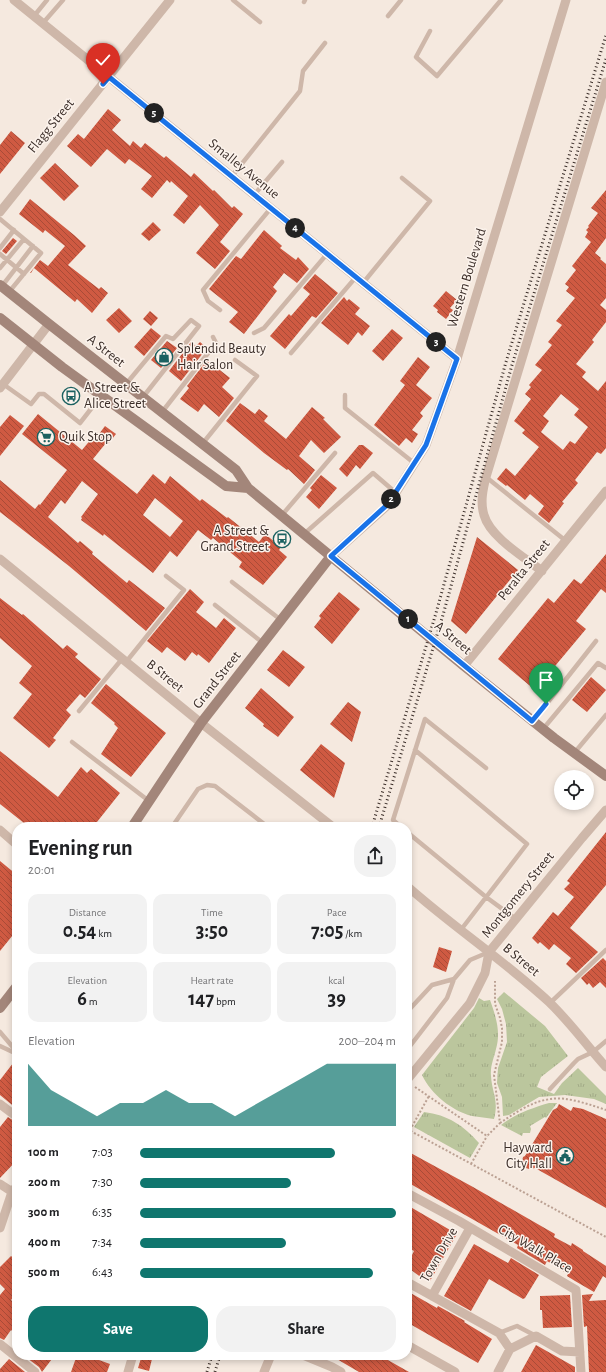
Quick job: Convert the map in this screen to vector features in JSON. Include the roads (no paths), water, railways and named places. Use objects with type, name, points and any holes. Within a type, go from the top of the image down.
[{"type":"main road","name":"A Street","points":[[4,288],[203,443],[236,470],[248,488],[532,721],[606,776]]},
{"type":"main road","points":[[0,318],[33,346],[226,486],[248,488]]},
{"type":"main road","name":"Grand Street","points":[[135,822],[201,723],[331,556]]},
{"type":"main road","points":[[0,1008],[12,992]]},
{"type":"street","name":"Smalley Avenue","points":[[14,0],[457,359]]},
{"type":"street","name":"Flagg Street","points":[[0,212],[170,0]]},
{"type":"street","name":"Western Boulevard","points":[[331,556],[388,504],[426,445],[457,359],[566,0]]},
{"type":"street","points":[[542,571],[500,538],[490,528],[484,514],[482,496],[486,477],[606,82]]},
{"type":"street","points":[[2,386],[49,324]]},
{"type":"street","name":"Peralta Street","points":[[464,666],[606,491]]},
{"type":"street","name":"B Street","points":[[0,560],[201,723],[327,822]]},
{"type":"street","name":"Montgomery Street","points":[[412,1080],[470,1002],[485,973],[489,952],[606,810]]},
{"type":"street","points":[[0,830],[12,841]]},
{"type":"street","name":"B Street","points":[[412,890],[550,1003],[606,1066]]},
{"type":"street","points":[[0,1104],[12,1113]]},
{"type":"street","points":[[0,1184],[12,1190]]},
{"type":"street","name":"City Walk Place","points":[[412,1196],[576,1290],[581,1372]]},
{"type":"street","points":[[0,1228],[12,1198]]},
{"type":"street","name":"Town Drive","points":[[432,1296],[470,1228]]},
{"type":"street","points":[[412,1285],[499,1333],[510,1349]]},
{"type":"street","points":[[498,1372],[510,1349],[536,1336],[562,1351],[580,1352]]},
{"type":"street","points":[[0,1344],[12,1354]]},
{"type":"street","points":[[412,1348],[455,1372]]},
{"type":"street","points":[[20,1360],[35,1372]]},
{"type":"street","points":[[128,1372],[132,1360]]},
{"type":"street","points":[[264,1372],[269,1360]]},
{"type":"street","points":[[316,1360],[332,1366],[341,1372]]},
{"type":"lane","points":[[34,16],[48,0]]},
{"type":"lane","points":[[43,23],[63,0]]},
{"type":"lane","points":[[233,0],[260,22]]},
{"type":"lane","points":[[388,16],[401,0]]},
{"type":"lane","points":[[430,31],[416,57],[437,76],[501,0]]},
{"type":"lane","points":[[232,176],[300,91],[303,71],[325,43]]},
{"type":"lane","points":[[254,195],[282,162]]},
{"type":"lane","points":[[364,283],[430,201],[402,178]]},
{"type":"lane","points":[[220,310],[208,301],[203,290],[271,208]]},
{"type":"lane","points":[[0,219],[41,252],[24,274],[4,288]]},
{"type":"lane","points":[[0,248],[14,230]]},
{"type":"lane","points":[[0,268],[24,239]]},
{"type":"lane","points":[[4,288],[16,268],[33,246]]},
{"type":"lane","points":[[0,254],[24,274]]},
{"type":"lane","points":[[254,333],[264,328],[327,254]]},
{"type":"lane","points":[[291,353],[356,277]]},
{"type":"lane","points":[[126,384],[166,336],[173,339],[191,320],[199,326],[143,397]]},
{"type":"lane","points":[[162,412],[216,343],[213,337]]},
{"type":"lane","points":[[203,443],[257,376],[235,360]]},
{"type":"lane","points":[[2,386],[31,404],[39,394],[44,394],[80,423],[101,396]]},
{"type":"lane","points":[[345,395],[345,408],[414,463]]},
{"type":"lane","points":[[282,515],[335,453]]},
{"type":"lane","points":[[304,534],[373,473],[395,492]]},
{"type":"lane","points":[[486,477],[566,541]]},
{"type":"lane","points":[[79,711],[184,590],[166,576]]},
{"type":"lane","points":[[232,582],[281,620]]},
{"type":"lane","points":[[215,605],[263,643]]},
{"type":"lane","points":[[532,721],[596,641]]},
{"type":"lane","points":[[543,729],[598,663],[606,668]]},
{"type":"lane","points":[[575,752],[606,715]]},
{"type":"lane","points":[[395,822],[393,820],[425,719],[486,768]]},
{"type":"lane","points":[[72,742],[149,801]]},
{"type":"lane","points":[[415,750],[528,844],[460,931]]},
{"type":"lane","points":[[175,822],[198,789],[207,785],[215,786],[262,822]]},
{"type":"lane","points":[[412,836],[486,897],[516,919]]},
{"type":"lane","points":[[550,1003],[606,950]]},
{"type":"lane","points":[[412,1044],[447,998],[454,979],[470,960],[489,952]]},
{"type":"lane","points":[[412,1007],[432,985],[454,979]]},
{"type":"lane","points":[[0,1032],[12,1047]]},
{"type":"lane","points":[[550,1089],[578,1059],[593,1052],[606,1041]]},
{"type":"lane","points":[[0,1046],[12,1051]]},
{"type":"lane","points":[[499,1333],[517,1326],[536,1336]]},
{"type":"railway","points":[[373,822],[436,613],[506,362],[606,35]]},
{"type":"railway","points":[[381,822],[443,615],[512,365],[606,59]]},
{"type":"railway","points":[[207,1372],[211,1360]]},
{"type":"railway","points":[[215,1372],[219,1360]]},
{"type":"place","name":"Splendid Beauty Hair Salon","points":[[164,357]]},
{"type":"place","name":"A Street & Alice Street","points":[[71,396]]},
{"type":"place","name":"Quik Stop","points":[[46,437]]},
{"type":"place","name":"A Street & Grand Street","points":[[282,539]]},
{"type":"place","name":"Hayward City Hall","points":[[565,1156]]}]
